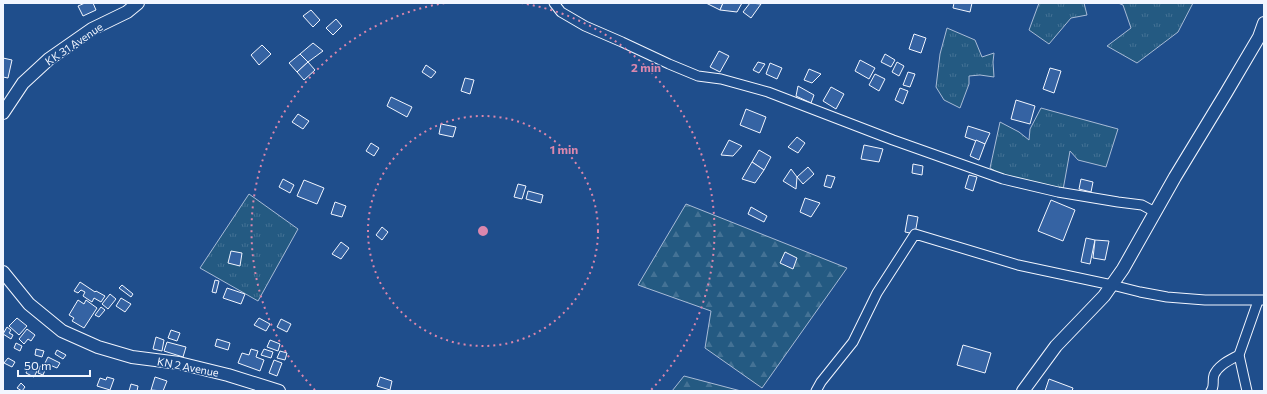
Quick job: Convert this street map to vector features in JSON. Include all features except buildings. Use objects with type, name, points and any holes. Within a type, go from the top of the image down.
[{"type":"main road","name":"KK 31 Avenue","points":[[3,113],[23,83],[49,58],[92,29],[127,12],[138,3]]},
{"type":"main road","points":[[1023,391],[1056,346],[1104,296],[1123,269],[1155,212],[1234,81],[1259,36],[1264,23]]},
{"type":"main road","name":"KN 2 Avenue","points":[[3,272],[29,304],[62,331],[98,347],[132,357],[179,363],[228,375],[279,391]]},
{"type":"street","points":[[554,3],[561,12],[585,26],[698,76],[721,79],[768,92],[894,140],[1003,179],[1058,192],[1142,205],[1155,212]]},
{"type":"street","points":[[816,391],[821,382],[853,342],[877,293],[915,234],[1018,266],[1140,292],[1167,297],[1205,300],[1261,301],[1239,355],[1222,366],[1213,376],[1213,389],[1211,391]]},
{"type":"street","points":[[1239,355],[1248,391]]},
{"type":"green space","points":[[1039,3],[1084,3],[1087,15],[1071,18],[1049,44],[1029,30]]},
{"type":"green space","points":[[1118,3],[1193,3],[1178,32],[1137,63],[1107,46],[1131,28],[1123,5]]},
{"type":"green space","points":[[947,28],[975,40],[982,57],[994,53],[994,77],[980,75],[969,76],[969,84],[960,108],[944,100],[936,87],[940,54]]},
{"type":"green space","points":[[1041,108],[1118,129],[1106,167],[1078,160],[1070,151],[1063,190],[1005,177],[990,168],[1000,122],[1019,132],[1029,140],[1030,129]]},
{"type":"green space","points":[[249,194],[298,229],[258,301],[200,268]]},
{"type":"green space","points":[[686,204],[847,268],[762,388],[705,348],[711,311],[638,285]]},
{"type":"green space","points":[[684,376],[741,391],[672,391]]}]
